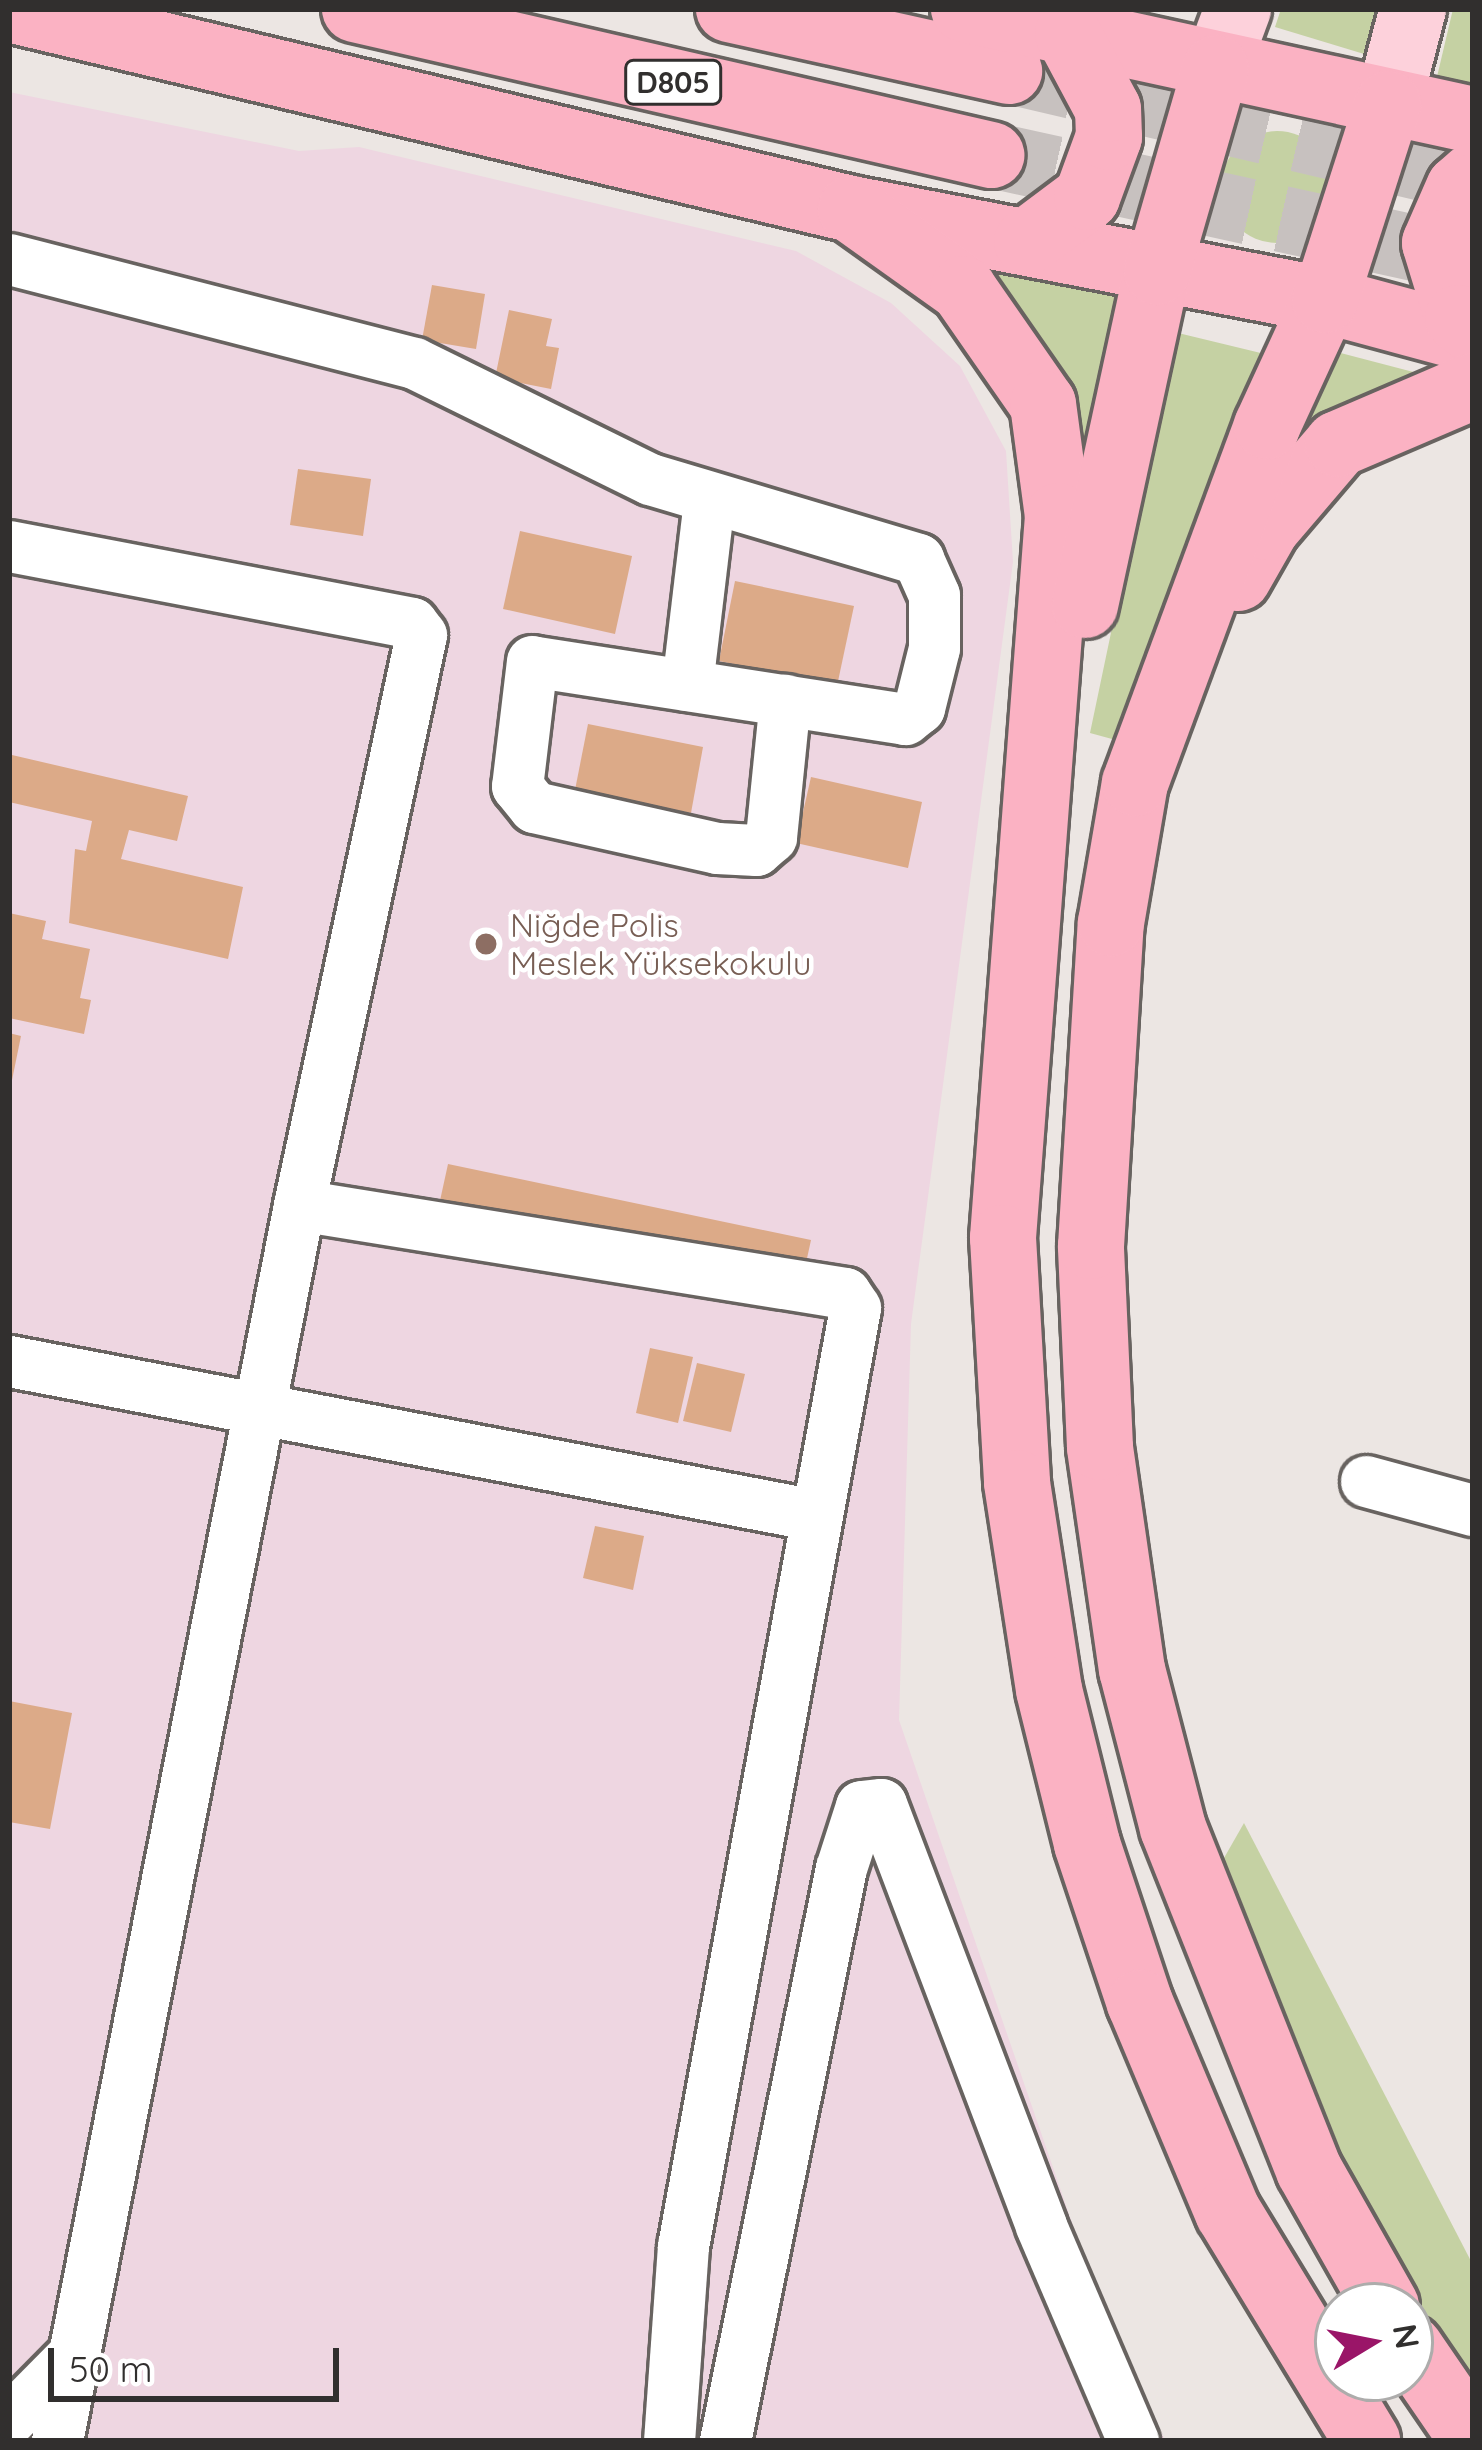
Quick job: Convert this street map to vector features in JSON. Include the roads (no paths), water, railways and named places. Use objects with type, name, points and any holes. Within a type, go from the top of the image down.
[{"type":"highway","points":[[10,9],[851,209],[1156,272],[1325,300],[1473,340]]},
{"type":"highway","name":"D805","points":[[355,9],[991,154]]},
{"type":"highway","name":"D805","points":[[729,9],[1009,71]]},
{"type":"highway","points":[[964,9],[1069,34],[1227,39],[1388,104],[1473,120]]},
{"type":"highway","points":[[1027,242],[1087,197],[1109,137],[1108,109],[1069,34]]},
{"type":"highway","points":[[1030,860],[1156,272],[1227,39]]},
{"type":"highway","points":[[1372,2282],[1309,2170],[1173,1828],[1132,1670],[1100,1447],[1091,1246],[1111,923],[1135,782],[1268,426],[1325,300],[1388,104]]},
{"type":"highway","points":[[1473,176],[1459,188],[1435,243],[1458,318],[1473,330]]},
{"type":"highway","points":[[851,209],[963,289],[1043,404],[1058,516],[1004,1238],[1017,1483],[1049,1690],[1087,1844],[1140,2003],[1219,2191],[1366,2441]]},
{"type":"highway","points":[[1091,1246],[1124,964],[1152,821],[1224,602],[1267,527],[1338,444],[1473,386]]},
{"type":"highway","points":[[1434,2383],[1473,2440]]},
{"type":"main road","points":[[1388,104],[1413,9]]},
{"type":"street","points":[[9,259],[415,363],[650,479],[918,560],[934,595],[934,648],[919,708],[904,719],[785,700],[532,661],[517,786],[534,806],[717,848],[757,850],[771,837],[785,700]]},
{"type":"street","points":[[687,685],[709,500]]},
{"type":"street","points":[[9,546],[412,623],[422,634],[299,1204],[57,2441]]},
{"type":"street","points":[[299,1204],[844,1293],[855,1308],[682,2246],[669,2441]]},
{"type":"street","points":[[9,1361],[814,1515]]},
{"type":"street","points":[[1366,1480],[1473,1510]]},
{"type":"street","points":[[725,2441],[841,1868],[861,1806],[881,1804],[1041,2226],[1133,2441]]},
{"type":"street","points":[[9,2420],[74,2355]]},
{"type":"tunnel","points":[[1009,71],[1473,180]]},
{"type":"tunnel","points":[[991,155],[1473,261]]},
{"type":"place","name":"Niğde Polis Meslek Yüksekokulu","points":[[486,944]]}]
